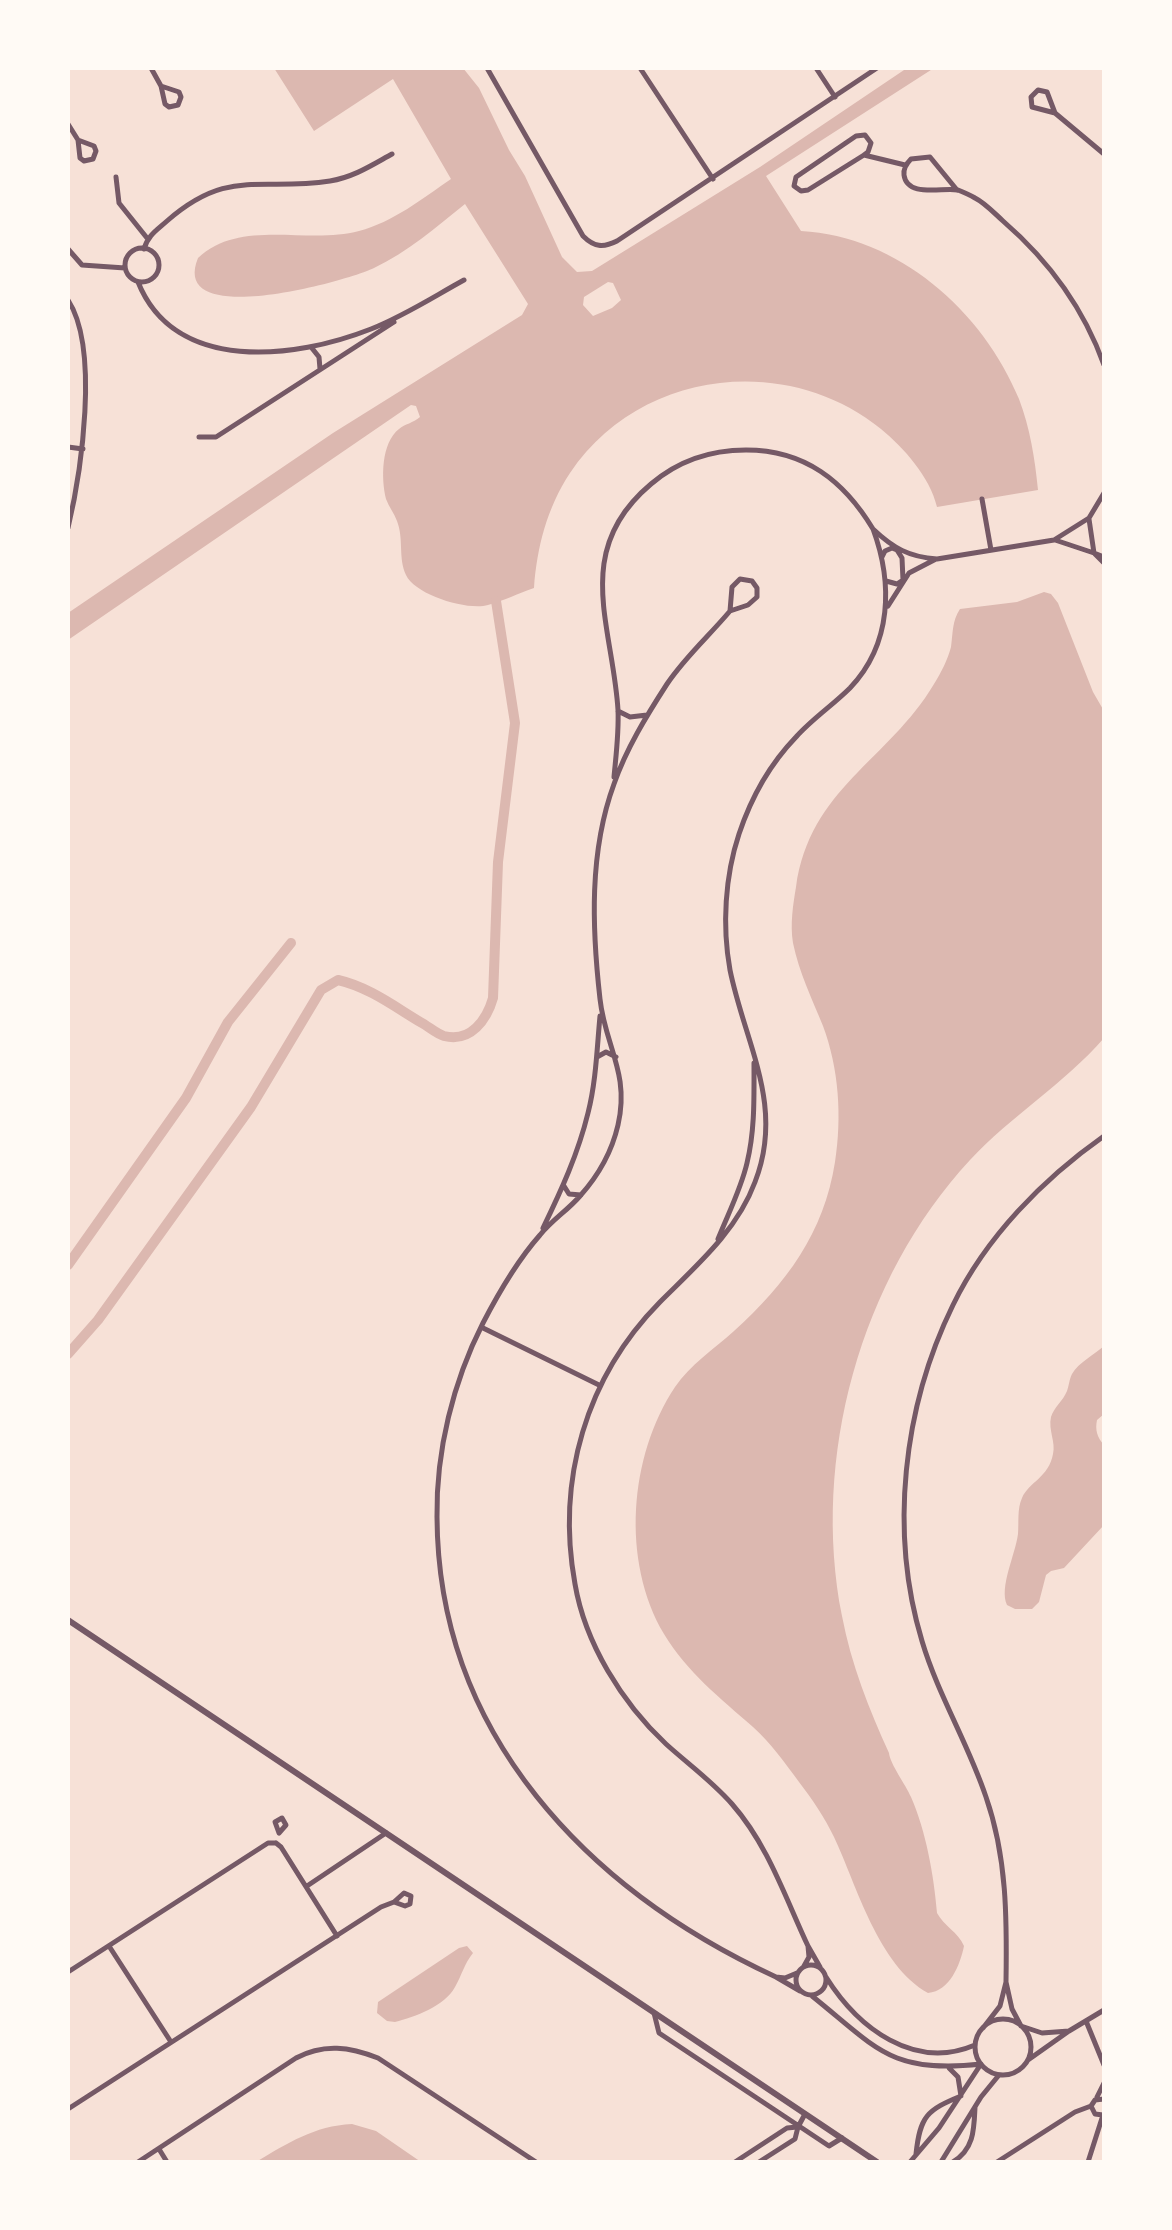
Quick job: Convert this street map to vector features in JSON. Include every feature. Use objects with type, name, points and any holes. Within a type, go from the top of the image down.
[{"type":"street","points":[[151,68],[161,86],[165,104],[169,107],[178,105],[181,100],[179,92],[161,86]]},
{"type":"street","points":[[487,68],[583,236],[599,246],[617,241],[877,68]]},
{"type":"street","points":[[640,68],[713,179]]},
{"type":"street","points":[[816,68],[835,97]]},
{"type":"street","points":[[1055,113],[1047,92],[1042,90],[1032,94],[1030,100],[1034,109],[1055,113],[1104,154]]},
{"type":"street","points":[[68,124],[78,140],[80,158],[84,161],[93,159],[94,146],[78,140]]},
{"type":"street","points":[[864,155],[871,143],[861,134],[796,177],[794,186],[798,190],[808,190],[864,155],[905,165]]},
{"type":"street","points":[[144,249],[147,238],[185,205],[214,190],[249,184],[331,181],[364,170],[392,154]]},
{"type":"street","points":[[957,190],[930,157],[911,159],[905,165],[907,183],[914,188],[957,190],[977,198],[1022,237],[1043,260],[1080,313],[1104,365]]},
{"type":"street","points":[[116,177],[119,203],[147,238]]},
{"type":"street","points":[[68,249],[82,265],[125,268]]},
{"type":"street","points":[[144,249],[130,254],[125,268],[129,277],[138,282],[157,316],[182,335],[209,346],[265,352],[310,346],[347,337],[404,314]]},
{"type":"street","points":[[138,282],[153,278],[158,269],[157,258],[144,249]]},
{"type":"street","points":[[199,437],[216,437],[404,314],[464,280]]},
{"type":"street","points":[[68,300],[79,324],[83,362],[83,449],[68,528]]},
{"type":"street","points":[[310,346],[319,357],[320,370]]},
{"type":"street","points":[[68,447],[83,449]]},
{"type":"street","points":[[887,609],[882,558],[873,529],[857,502],[844,488],[817,469],[788,455],[747,450],[713,453],[691,459],[647,487],[614,530],[604,565],[602,606],[618,711],[613,784],[601,837],[594,893],[595,951],[601,1011],[588,1113],[564,1186],[541,1233],[507,1280],[481,1327],[450,1409],[439,1471],[437,1503],[437,1540],[445,1606],[461,1664],[476,1701],[518,1774],[544,1806],[602,1865],[677,1922],[724,1951],[812,1996],[871,2046],[887,2055],[924,2065],[949,2068],[981,2064],[999,2075],[1016,2072],[1069,2031],[1104,2010]]},
{"type":"street","points":[[882,558],[889,549],[937,559],[1054,540],[1089,518],[1104,493]]},
{"type":"street","points":[[982,499],[991,550]]},
{"type":"street","points":[[1094,512],[1104,510]]},
{"type":"street","points":[[1089,518],[1094,553],[1104,563]]},
{"type":"street","points":[[873,529],[902,558],[903,580],[887,609],[876,647],[864,671],[847,691],[798,734],[780,756],[751,804],[731,862],[726,927],[731,973],[765,1092],[766,1127],[762,1160],[755,1183],[743,1207],[716,1243],[640,1324],[599,1385],[577,1448],[569,1503],[575,1586],[589,1632],[620,1689],[642,1718],[663,1741],[714,1785],[747,1823],[777,1875],[808,1946],[826,1977],[856,2016],[898,2045],[913,2050],[950,2053],[975,2045]]},
{"type":"street","points":[[1054,540],[1104,557]]},
{"type":"street","points":[[886,581],[897,584],[918,567],[937,559]]},
{"type":"street","points":[[613,784],[648,714],[684,661],[730,611],[755,600],[758,593],[752,581],[740,579],[734,584],[730,611]]},
{"type":"street","points":[[618,711],[630,717],[648,714]]},
{"type":"street","points":[[541,1233],[581,1195],[600,1170],[617,1130],[622,1097],[616,1057],[601,1011]]},
{"type":"street","points":[[596,1058],[606,1052],[616,1057]]},
{"type":"street","points":[[716,1243],[748,1156],[753,1125],[754,1058]]},
{"type":"street","points":[[1028,2060],[1030,2042],[1012,2009],[1006,1982],[1005,1892],[994,1822],[973,1763],[930,1668],[909,1585],[904,1527],[907,1469],[924,1383],[945,1324],[965,1283],[1001,1232],[1028,1202],[1057,1172],[1104,1136]]},
{"type":"street","points":[[564,1186],[569,1194],[581,1195]]},
{"type":"street","points":[[481,1327],[599,1385]]},
{"type":"street","points":[[68,1620],[877,2162]]},
{"type":"street","points":[[276,1843],[279,1833]]},
{"type":"street","points":[[307,1886],[386,1833]]},
{"type":"street","points":[[68,1972],[268,1843],[281,1847],[337,1936]]},
{"type":"street","points":[[68,2109],[381,1907],[394,1902]]},
{"type":"street","points":[[109,1946],[171,2042]]},
{"type":"street","points":[[801,1992],[796,1985],[800,1970],[809,1957],[808,1946]]},
{"type":"street","points":[[776,1977],[785,1978],[812,1965],[820,1968]]},
{"type":"street","points":[[812,1996],[825,1988],[826,1977]]},
{"type":"street","points":[[910,2162],[961,2096],[981,2064],[975,2045],[983,2028],[1000,2006],[1006,1982]]},
{"type":"street","points":[[654,2012],[659,2033],[798,2127],[829,2146],[842,2138]]},
{"type":"street","points":[[983,2028],[998,2020],[1006,2020],[1042,2033],[1069,2031]]},
{"type":"street","points":[[1086,2021],[1104,2065]]},
{"type":"street","points":[[138,2162],[307,2052],[340,2047],[378,2058],[536,2162]]},
{"type":"street","points":[[949,2068],[960,2083],[961,2096]]},
{"type":"street","points":[[941,2162],[975,2106],[999,2075]]},
{"type":"street","points":[[997,2162],[1075,2112],[1091,2106],[1101,2098],[1104,2083]]},
{"type":"street","points":[[916,2155],[919,2128],[924,2118],[934,2108],[961,2096]]},
{"type":"street","points":[[953,2162],[966,2151],[972,2140],[975,2106]]},
{"type":"street","points":[[1088,2162],[1104,2115],[1095,2114],[1091,2106]]},
{"type":"street","points":[[759,2162],[795,2139],[805,2114]]},
{"type":"street","points":[[735,2162],[787,2128],[798,2127]]},
{"type":"street","points":[[159,2149],[167,2162]]},
{"type":"shaded area","points":[[274,68],[463,68],[479,88],[525,176],[562,257],[577,272],[592,271],[760,167],[907,68],[934,68],[766,176],[801,231],[837,236],[871,247],[903,263],[960,308],[983,336],[1019,399],[1032,444],[1038,490],[937,507],[929,485],[907,454],[881,429],[843,405],[802,389],[759,382],[716,384],[674,394],[634,412],[599,438],[570,473],[555,500],[541,543],[534,588],[488,605],[468,606],[443,600],[420,589],[406,575],[402,562],[399,528],[386,499],[383,472],[393,435],[420,417],[416,406],[411,405],[68,640],[68,613],[333,433],[522,315],[528,304],[465,204],[421,239],[374,268],[358,274],[299,290],[265,295],[234,297],[209,292],[196,280],[198,258],[215,246],[254,236],[339,235],[359,231],[395,216],[451,179],[393,79],[314,131]],"holes":[[[608,282],[613,283],[621,300],[612,308],[593,316],[583,305],[584,297]]]},
{"type":"shaded area","points":[[1044,592],[1051,594],[1058,603],[1093,692],[1104,711],[1104,1038],[970,1160],[932,1207],[899,1259],[873,1315],[853,1373],[840,1434],[833,1495],[834,1556],[850,1651],[874,1720],[921,1824],[937,1913],[964,1946],[957,1969],[948,1982],[928,1993],[895,1964],[882,1944],[830,1830],[804,1788],[766,1740],[716,1695],[664,1634],[650,1605],[641,1574],[636,1542],[636,1509],[648,1444],[675,1387],[695,1364],[753,1313],[786,1276],[812,1234],[830,1188],[838,1128],[836,1076],[823,1026],[802,975],[792,936],[796,887],[804,853],[817,824],[834,800],[915,711],[934,684],[948,656],[960,609],[1017,602]]},
{"type":"shaded area","points":[[1104,1346],[1104,1414],[1097,1420],[1096,1427],[1104,1445],[1104,1525],[1064,1568],[1046,1575],[1039,1602],[1032,1609],[1015,1609],[1007,1605],[1005,1589],[1018,1534],[1020,1502],[1051,1462],[1054,1449],[1051,1417],[1065,1395],[1072,1374],[1082,1362]]},
{"type":"shaded area","points":[[467,1946],[473,1953],[455,1987],[444,2000],[420,2014],[395,2022],[387,2021],[377,2013],[378,2002],[459,1948]]},
{"type":"shaded area","points":[[352,2124],[376,2131],[421,2162],[256,2162],[313,2132]]},
{"type":"waterway","points":[[68,1354],[98,1320],[251,1107],[321,990],[338,980],[360,987],[444,1036],[470,1033],[487,1014],[493,998],[498,862],[515,723],[496,601]]},
{"type":"waterway","points":[[68,1265],[186,1098],[228,1022],[291,943]]}]
